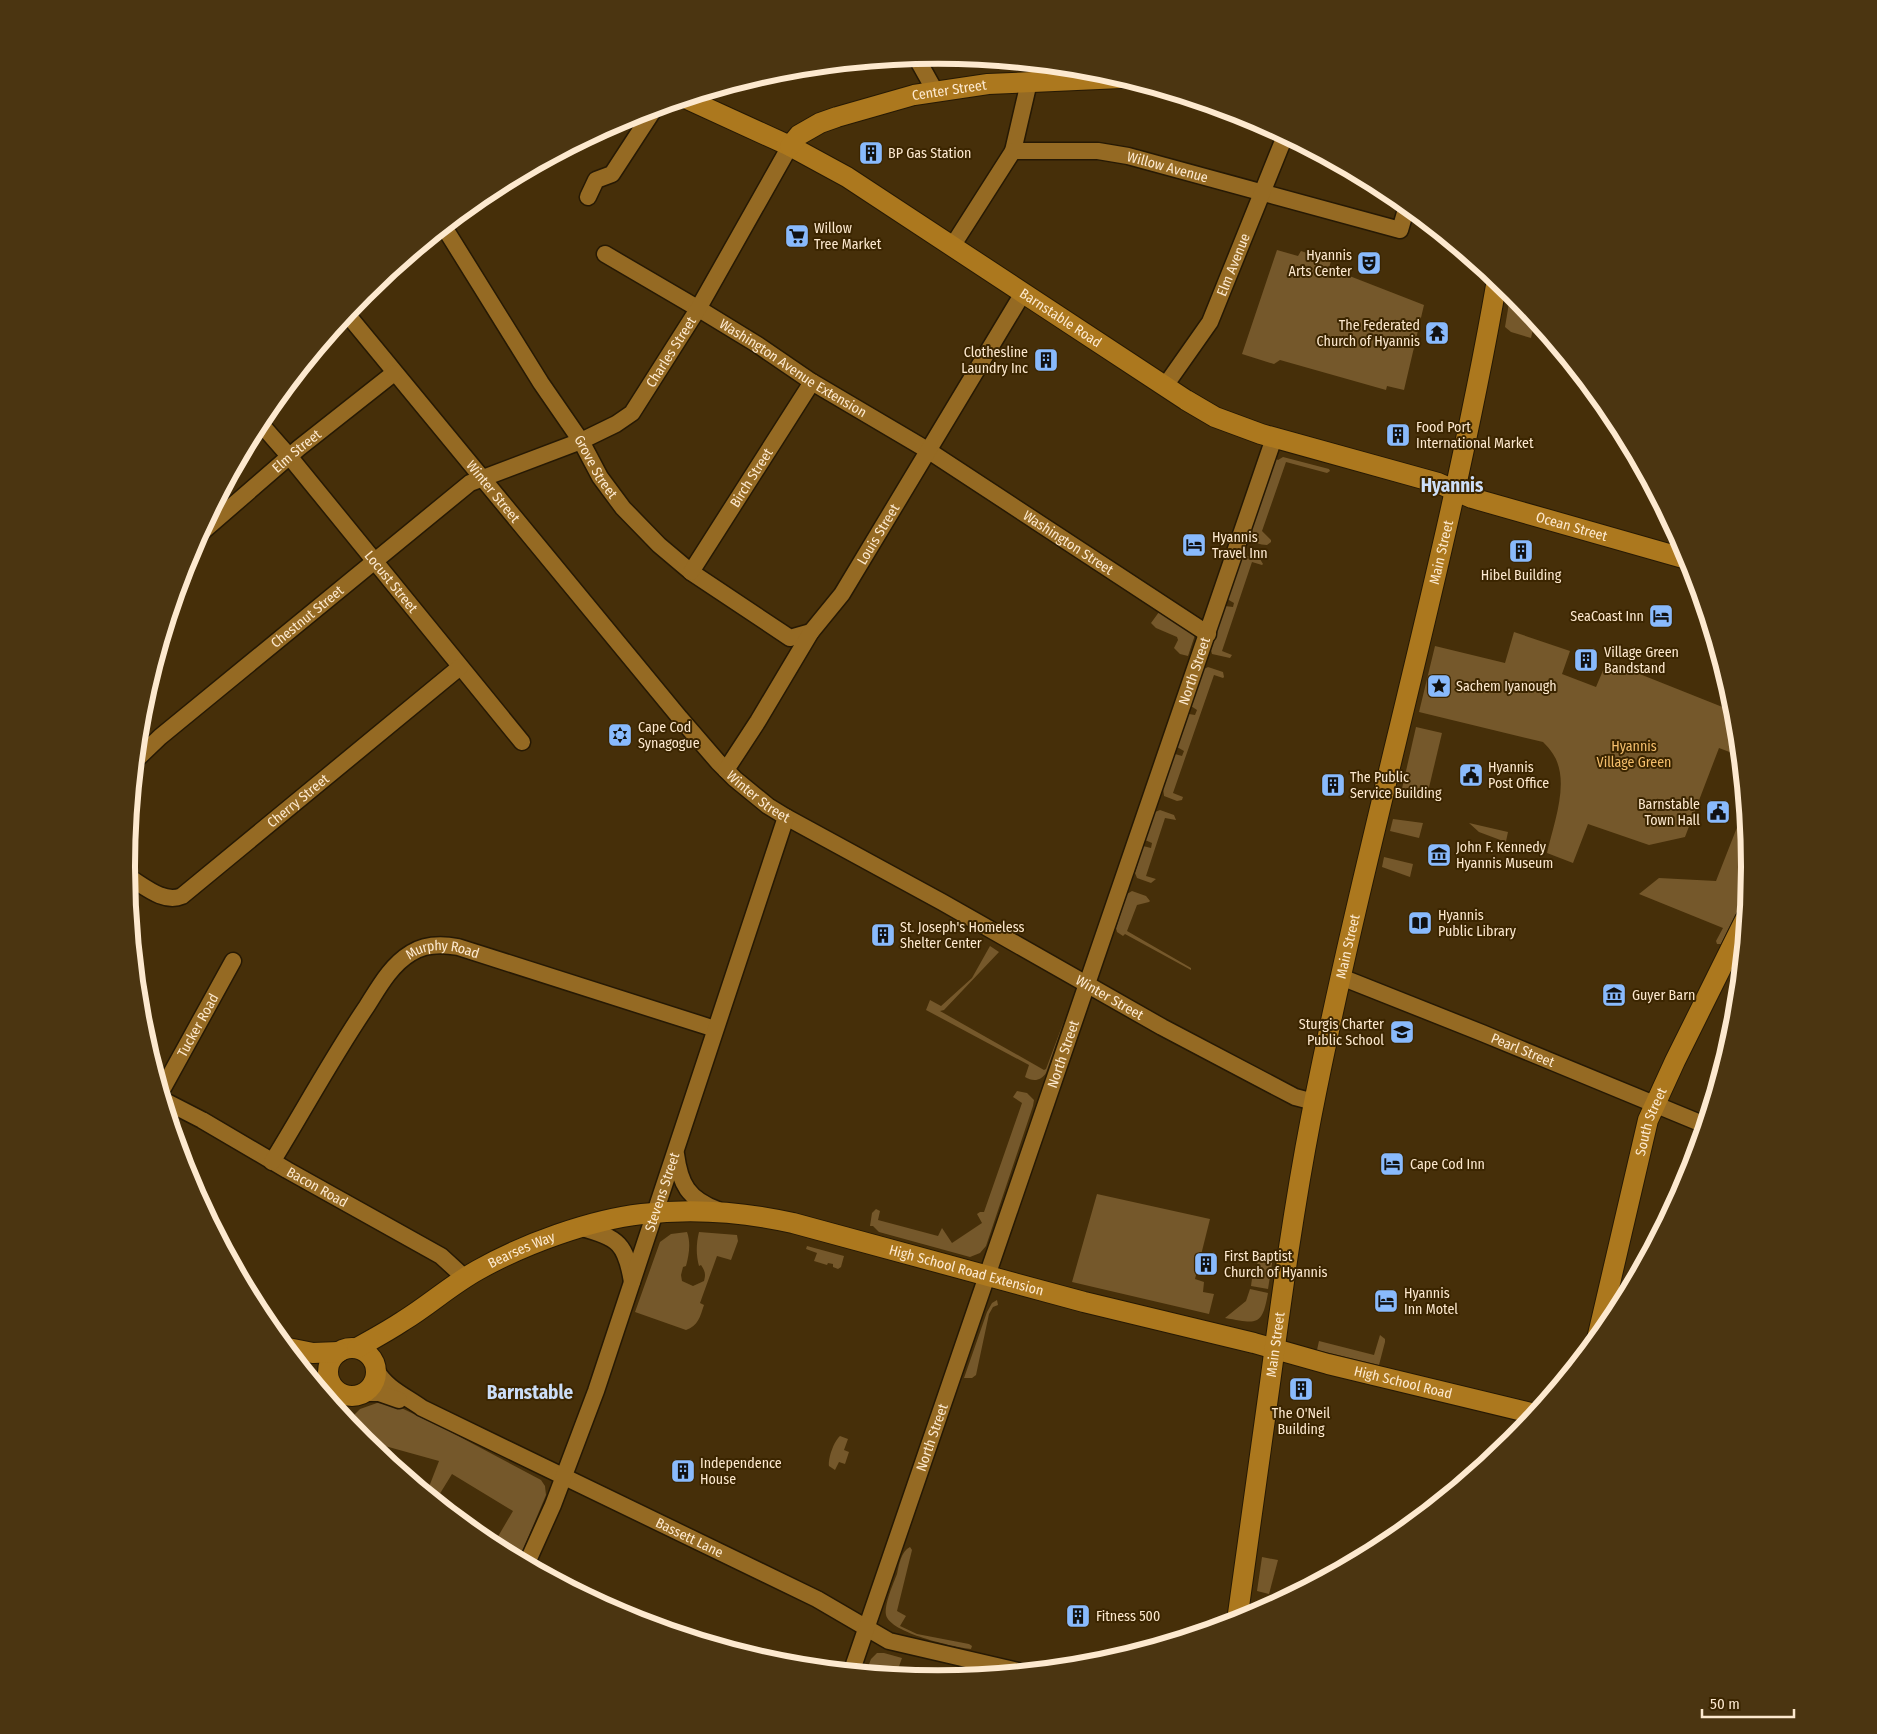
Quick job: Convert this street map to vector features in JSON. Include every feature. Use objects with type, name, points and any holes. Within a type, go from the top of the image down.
[{"type":"main road","name":"Center Street","points":[[790,146],[799,135],[820,123],[914,95],[988,84],[1029,82],[1067,75]]},
{"type":"main road","name":"Barnstable Road","points":[[694,102],[790,146],[847,177],[1215,417],[1274,438],[1438,483],[1454,492]]},
{"type":"main road","name":"Main Street","points":[[1244,1610],[1273,1349],[1314,1102],[1341,977],[1479,380],[1495,289]]},
{"type":"main road","name":"Ocean Street","points":[[1454,492],[1680,557]]},
{"type":"main road","name":"South Street","points":[[1602,1319],[1641,1150],[1655,1104],[1739,933]]},
{"type":"main road","name":"High School Road Extension","points":[[656,1213],[727,1213],[762,1217],[1273,1349]]},
{"type":"main road","name":"Bearses Way","points":[[348,1350],[404,1321],[465,1278],[505,1256],[581,1228],[622,1217],[656,1213]]},
{"type":"main road","name":"Bearses Way","points":[[375,1365],[404,1321]]},
{"type":"main road","name":"High School Road","points":[[1273,1349],[1528,1412]]},
{"type":"main road","points":[[329,1379],[328,1367],[331,1361],[348,1350]]},
{"type":"main road","points":[[298,1351],[313,1354],[348,1350],[370,1354],[375,1365],[374,1383],[365,1393],[358,1396],[347,1396],[334,1389],[329,1379],[310,1361],[301,1357]]},
{"type":"street","points":[[920,64],[935,91]]},
{"type":"street","points":[[953,245],[1014,152],[1029,82]]},
{"type":"street","points":[[588,197],[596,180],[612,174],[648,118]]},
{"type":"street","name":"Elm Avenue","points":[[1165,386],[1210,322],[1283,142]]},
{"type":"street","name":"Charles Street","points":[[481,478],[581,441],[616,424],[632,413],[698,308],[790,146]]},
{"type":"street","name":"Willow Avenue","points":[[1014,152],[1098,151],[1128,156],[1400,230],[1405,214]]},
{"type":"street","name":"Grove Street","points":[[447,232],[542,383],[581,441],[600,477],[623,508],[658,545],[691,572],[790,638],[811,632]]},
{"type":"street","name":"Washington Avenue Extension","points":[[605,254],[698,308],[758,345],[812,382],[929,451]]},
{"type":"street","name":"Louis Street","points":[[726,770],[758,721],[811,632],[842,594],[1023,293]]},
{"type":"street","name":"Winter Street","points":[[351,320],[680,718],[726,770],[752,794],[786,817],[908,883],[1254,1077],[1295,1098],[1314,1102]]},
{"type":"street","name":"Elm Street","points":[[225,502],[289,456],[394,373]]},
{"type":"street","name":"Birch Street","points":[[691,572],[812,382]]},
{"type":"street","name":"Locust Street","points":[[266,429],[522,742]]},
{"type":"street","name":"North Street","points":[[854,1665],[1274,438]]},
{"type":"street","name":"Washington Street","points":[[929,451],[1208,634]]},
{"type":"street","name":"Chestnut Street","points":[[144,753],[160,737],[374,560],[470,483],[481,478]]},
{"type":"street","name":"Cherry Street","points":[[136,881],[163,897],[170,899],[182,896],[460,667]]},
{"type":"street","name":"Stevens Street","points":[[529,1558],[548,1516],[596,1391],[786,817]]},
{"type":"street","name":"Murphy Road","points":[[272,1162],[380,985],[403,959],[418,949],[436,945],[458,947],[715,1029]]},
{"type":"street","name":"Tucker Road","points":[[166,1084],[233,961]]},
{"type":"street","name":"Pearl Street","points":[[1341,977],[1473,1029],[1700,1123]]},
{"type":"street","name":"Bacon Road","points":[[172,1105],[441,1256],[465,1278]]},
{"type":"street","points":[[676,1150],[680,1178],[689,1192],[706,1206],[727,1213]]},
{"type":"street","points":[[581,1228],[601,1232],[618,1243],[629,1264],[632,1282]]},
{"type":"street","name":"Bassett Lane","points":[[375,1365],[381,1378],[387,1384],[422,1408],[818,1599],[899,1644],[1003,1668]]},
{"type":"street","points":[[365,1393],[379,1393],[422,1408]]},
{"type":"green space","points":[[1277,250],[1298,256],[1301,251],[1331,261],[1329,268],[1424,305],[1404,390],[1387,386],[1386,390],[1280,360],[1274,364],[1242,354]]},
{"type":"green space","points":[[1509,302],[1533,328],[1531,338],[1511,332],[1505,327]]},
{"type":"green space","points":[[1283,457],[1329,469],[1330,471],[1327,473],[1286,462],[1262,531],[1271,542],[1267,545],[1262,544],[1254,541],[1249,536],[1274,462],[1276,459],[1278,460]]},
{"type":"green space","points":[[1244,555],[1260,559],[1263,564],[1252,562],[1222,651],[1232,655],[1230,658],[1212,654],[1211,650],[1225,606],[1233,607],[1234,603],[1227,599]]},
{"type":"green space","points":[[1159,612],[1195,635],[1188,656],[1180,654],[1174,648],[1178,640],[1177,637],[1156,628],[1151,623]]},
{"type":"green space","name":"Hyannis Village Green","points":[[1514,632],[1570,651],[1562,674],[1596,687],[1607,661],[1726,708],[1734,754],[1719,748],[1685,837],[1649,845],[1588,824],[1573,863],[1547,853],[1561,790],[1558,765],[1547,746],[1543,742],[1419,712],[1435,646],[1505,663]]},
{"type":"green space","points":[[1208,667],[1223,672],[1224,677],[1214,675],[1173,793],[1183,797],[1182,800],[1177,801],[1164,796],[1163,788],[1175,754],[1182,756],[1184,751],[1177,747],[1189,714],[1195,715],[1197,710],[1191,706],[1204,669]]},
{"type":"green space","points":[[1416,727],[1442,733],[1426,800],[1401,793]]},
{"type":"green space","points":[[1160,810],[1174,815],[1176,820],[1165,818],[1146,876],[1156,879],[1151,883],[1137,878],[1135,873],[1143,846],[1151,848],[1152,843],[1145,840],[1155,812]]},
{"type":"green space","points":[[1393,819],[1423,823],[1419,838],[1390,831]]},
{"type":"green space","points":[[1740,819],[1742,867],[1741,904],[1721,944],[1717,944],[1716,941],[1723,928],[1639,894],[1659,878],[1716,881]]},
{"type":"green space","points":[[1469,823],[1508,832],[1505,846],[1503,841],[1479,832]]},
{"type":"green space","points":[[1384,857],[1413,864],[1410,877],[1382,867]]},
{"type":"green space","points":[[1132,891],[1146,896],[1150,901],[1137,905],[1127,931],[1191,968],[1191,970],[1125,934],[1123,936],[1117,932],[1116,928],[1127,894]]},
{"type":"green space","points":[[990,946],[999,952],[944,1010],[940,1011],[1044,1070],[1065,1018],[1046,1073],[1039,1079],[1034,1080],[1025,1077],[1029,1065],[926,1010],[930,1000],[941,1006],[972,978]]},
{"type":"green space","points":[[1017,1091],[1027,1093],[1034,1100],[1033,1106],[986,1246],[980,1253],[970,1257],[879,1232],[873,1226],[870,1226],[872,1213],[876,1209],[880,1211],[878,1220],[938,1236],[942,1228],[952,1243],[982,1223],[977,1214],[984,1212],[1022,1103],[1013,1097]]},
{"type":"green space","points":[[1097,1194],[1210,1219],[1195,1279],[1204,1282],[1203,1292],[1214,1294],[1209,1314],[1072,1282]]},
{"type":"green space","points":[[687,1232],[689,1253],[686,1266],[683,1267],[681,1275],[682,1281],[693,1286],[704,1281],[705,1276],[697,1258],[699,1232],[737,1235],[738,1241],[731,1260],[717,1256],[700,1303],[704,1305],[700,1317],[693,1326],[686,1330],[635,1312],[660,1242],[671,1234]]},
{"type":"green space","points":[[807,1246],[844,1256],[841,1267],[838,1269],[833,1267],[833,1264],[828,1263],[827,1265],[814,1261],[817,1253],[806,1249]]},
{"type":"green space","points":[[1262,1255],[1273,1257],[1268,1289],[1251,1286],[1253,1271]]},
{"type":"green space","points":[[1250,1289],[1268,1293],[1260,1318],[1251,1322],[1225,1318],[1246,1301]]},
{"type":"green space","points":[[997,1300],[998,1305],[993,1307],[989,1314],[976,1375],[972,1378],[964,1378],[987,1312],[992,1303]]},
{"type":"green space","points":[[1380,1335],[1385,1339],[1385,1342],[1379,1365],[1317,1350],[1319,1341],[1374,1355]]},
{"type":"green space","points":[[377,1403],[393,1404],[447,1430],[541,1480],[545,1486],[546,1495],[521,1553],[497,1538],[513,1511],[452,1474],[439,1495],[429,1487],[439,1461],[382,1445],[353,1416],[360,1409]]},
{"type":"green space","points":[[840,1436],[848,1439],[844,1450],[849,1452],[845,1464],[839,1462],[835,1470],[829,1466],[829,1459]]},
{"type":"green space","points":[[910,1547],[912,1550],[897,1611],[906,1616],[900,1626],[917,1634],[969,1644],[972,1646],[971,1649],[924,1638],[899,1628],[890,1622],[886,1615],[888,1600],[901,1559],[904,1552]]},
{"type":"green space","points":[[1262,1557],[1278,1560],[1269,1594],[1257,1591]]},
{"type":"green space","points":[[877,1653],[902,1658],[898,1669],[889,1666],[888,1669],[868,1667],[871,1659]]},
{"type":"place","name":"BP Gas Station","points":[[871,153]]},
{"type":"place","name":"Willow Tree Market","points":[[797,236]]},
{"type":"place","name":"Hyannis Arts Center","points":[[1369,263]]},
{"type":"place","name":"The Federated Church of Hyannis","points":[[1437,333]]},
{"type":"place","name":"Clothesline Laundry Inc","points":[[1046,360]]},
{"type":"place","name":"Food Port International Market","points":[[1398,435]]},
{"type":"place","name":"Hyannis Travel Inn","points":[[1194,545]]},
{"type":"place","name":"Hibel Building","points":[[1521,551]]},
{"type":"place","name":"SeaCoast Inn","points":[[1661,616]]},
{"type":"place","name":"Village Green Bandstand","points":[[1586,660]]},
{"type":"place","name":"Sachem Iyanough","points":[[1439,686]]},
{"type":"place","name":"Cape Cod Synagogue","points":[[620,735]]},
{"type":"place","name":"Hyannis Post Office","points":[[1471,775]]},
{"type":"place","name":"The Public Service Building","points":[[1333,785]]},
{"type":"place","name":"Barnstable Town Hall","points":[[1718,812]]},
{"type":"place","name":"John F. Kennedy Hyannis Museum","points":[[1439,855]]},
{"type":"place","name":"Hyannis Public Library","points":[[1420,923]]},
{"type":"place","name":"St. Joseph's Homeless Shelter Center","points":[[883,935]]},
{"type":"place","name":"Guyer Barn","points":[[1614,995]]},
{"type":"place","name":"Sturgis Charter Public School","points":[[1402,1032]]},
{"type":"place","name":"Cape Cod Inn","points":[[1392,1164]]},
{"type":"place","name":"First Baptist Church of Hyannis","points":[[1206,1264]]},
{"type":"place","name":"Hyannis Inn Motel","points":[[1386,1301]]},
{"type":"place","name":"The O'Neil Building","points":[[1301,1389]]},
{"type":"place","name":"Independence House","points":[[683,1471]]},
{"type":"place","name":"Fitness 500","points":[[1078,1616]]},
{"type":"district","name":"Hyannis","points":[[1452,485]]},
{"type":"district","name":"Barnstable","points":[[530,1392]]}]
